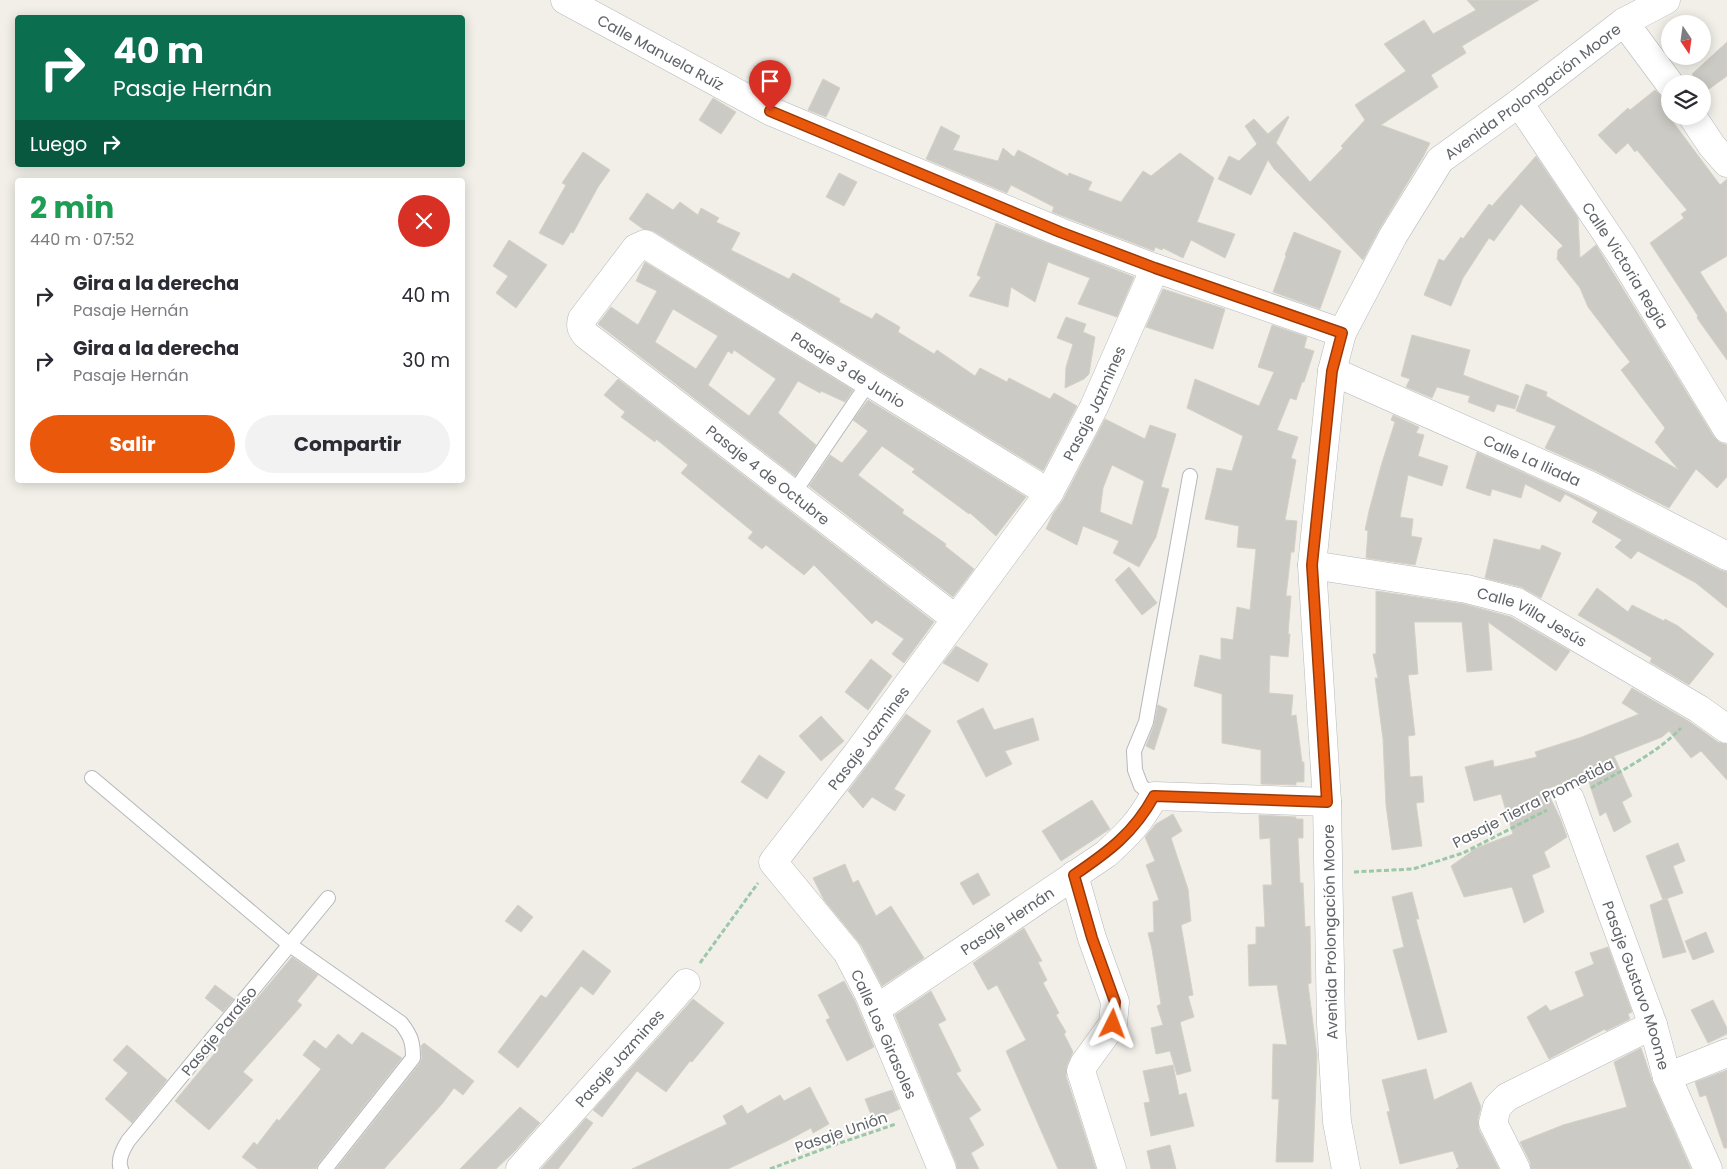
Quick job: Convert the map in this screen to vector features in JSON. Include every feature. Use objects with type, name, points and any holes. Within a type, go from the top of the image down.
[{"type":"street","name":"Calle Manuela Ruíz","points":[[564,0],[770,111],[1060,232],[1155,268],[1342,333]]},
{"type":"street","name":"Avenida Prolongación Moore","points":[[1346,1169],[1337,1122],[1331,1024],[1327,802],[1312,565],[1332,371],[1342,333],[1392,236],[1440,160],[1519,103],[1624,22],[1666,0]]},
{"type":"street","points":[[1624,22],[1663,75]]},
{"type":"street","name":"Calle Victoria Regia","points":[[1519,103],[1621,255],[1727,429]]},
{"type":"street","points":[[1698,125],[1712,146],[1727,163]]},
{"type":"street","name":"Pasaje 3 de Junio","points":[[582,330],[582,319],[636,248],[645,244],[1049,493]]},
{"type":"street","name":"Pasaje Jazmines","points":[[773,862],[856,755],[1049,493],[1094,407],[1155,268]]},
{"type":"street","name":"Pasaje 4 de Octubre","points":[[582,330],[956,620]]},
{"type":"street","name":"Calle La Iliada","points":[[1332,371],[1589,485],[1727,556]]},
{"type":"street","name":"Calle Villa Jesús","points":[[1312,565],[1467,589],[1517,602],[1698,709],[1727,729]]},
{"type":"street","points":[[1154,796],[1327,802]]},
{"type":"street","name":"Pasaje Hernán","points":[[876,1009],[1106,854],[1130,832],[1144,814],[1154,796]]},
{"type":"street","name":"Pasaje Gustavo Moome","points":[[1570,799],[1653,1025],[1668,1078],[1708,1169]]},
{"type":"street","name":"Calle Los Girasoles","points":[[773,862],[847,952],[876,1009],[942,1169]]},
{"type":"street","points":[[1074,875],[1092,938],[1115,1002],[1113,1024],[1081,1071],[1112,1169]]},
{"type":"street","name":"Pasaje Jazmines","points":[[523,1168],[686,983]]},
{"type":"street","points":[[1516,1169],[1493,1123],[1497,1107],[1507,1097],[1653,1025]]},
{"type":"street","points":[[1668,1078],[1727,1053]]},
{"type":"lane","points":[[793,494],[869,382]]},
{"type":"lane","points":[[1154,796],[1141,786],[1135,770],[1134,751],[1146,722],[1190,476]]},
{"type":"lane","points":[[92,778],[290,945],[401,1023],[408,1033],[413,1045],[413,1058],[325,1169]]},
{"type":"lane","name":"Pasaje Paraíso","points":[[121,1169],[119,1165],[120,1158],[128,1141],[328,898]]},
{"type":"path","name":"Pasaje Tierra Prometida","points":[[1328,874],[1413,869],[1463,853],[1619,772],[1672,738],[1698,709]]},
{"type":"path","points":[[686,983],[773,862]]},
{"type":"path","name":"Pasaje Unión","points":[[770,1169],[920,1116]]},
{"type":"building","points":[[1467,0],[1539,0],[1462,46],[1466,53],[1431,75],[1438,87],[1381,125],[1430,143],[1363,260],[1274,169],[1268,160],[1251,195],[1218,179],[1229,156],[1239,161],[1257,144],[1245,126],[1254,119],[1268,134],[1288,116],[1276,143],[1310,182],[1343,148],[1341,146],[1365,120],[1355,105],[1406,71],[1384,44],[1424,20],[1433,34],[1476,10]]},
{"type":"building","points":[[1727,42],[1727,76],[1711,88],[1711,75],[1692,74],[1702,65],[1711,65],[1711,57]]},
{"type":"building","points":[[823,79],[840,88],[826,117],[808,110]]},
{"type":"building","points":[[1655,90],[1661,96],[1661,125],[1675,125],[1720,185],[1727,179],[1727,256],[1700,272],[1727,314],[1727,360],[1697,318],[1698,316],[1650,243],[1684,218],[1681,214],[1687,210],[1637,150],[1635,152],[1628,143],[1616,154],[1598,135],[1628,108],[1630,110]]},
{"type":"building","points":[[713,98],[736,112],[721,134],[699,120]]},
{"type":"building","points":[[941,126],[960,136],[953,150],[998,161],[1003,148],[1014,157],[1018,150],[1068,176],[1069,173],[1092,182],[1088,190],[1121,202],[1143,171],[1151,176],[1180,153],[1214,178],[1197,222],[1235,234],[1225,258],[1191,240],[1183,258],[1163,248],[1162,250],[1155,247],[1154,251],[1052,212],[1054,207],[1011,185],[1007,193],[926,159]]},
{"type":"building","points":[[583,152],[610,170],[598,187],[573,233],[571,232],[563,245],[539,233],[566,185],[562,183]]},
{"type":"building","points":[[1536,156],[1578,218],[1580,258],[1596,245],[1714,437],[1719,442],[1727,445],[1727,477],[1717,488],[1696,469],[1669,508],[1596,471],[1545,448],[1556,426],[1516,411],[1526,384],[1547,392],[1546,396],[1679,470],[1655,442],[1665,428],[1621,370],[1630,362],[1588,307],[1580,288],[1557,259],[1558,250],[1563,246],[1521,204],[1494,241],[1489,238],[1463,278],[1451,306],[1424,295],[1439,259],[1444,261],[1461,237],[1463,239],[1489,204],[1492,206]]},
{"type":"building","points":[[839,173],[857,182],[844,206],[826,197]]},
{"type":"building","points":[[647,193],[673,210],[680,202],[698,215],[701,208],[719,218],[716,222],[740,233],[731,250],[789,279],[793,273],[840,299],[839,302],[872,319],[876,313],[900,327],[898,332],[934,354],[937,350],[975,376],[980,368],[1007,382],[1009,378],[1050,399],[1054,393],[1077,406],[1043,471],[653,231],[643,229],[629,219]]},
{"type":"building","points":[[996,223],[1134,277],[1117,317],[1078,304],[1090,278],[1048,262],[1035,302],[1011,287],[1008,307],[969,296],[981,277],[977,275]]},
{"type":"building","points":[[1294,232],[1341,251],[1320,309],[1273,292]]},
{"type":"building","points":[[509,240],[547,265],[516,308],[496,293],[508,276],[493,266]]},
{"type":"building","points":[[645,262],[853,390],[845,402],[821,391],[820,393],[798,381],[778,413],[816,445],[795,476],[598,324],[611,307],[638,325],[657,291],[636,281]],"holes":[[[673,309],[718,336],[696,369],[655,342]],[[734,350],[776,379],[749,416],[708,385],[728,351],[732,354]]]},
{"type":"building","points":[[1163,289],[1225,309],[1213,349],[1146,327]]},
{"type":"building","points":[[1066,317],[1086,324],[1083,332],[1095,337],[1089,374],[1084,379],[1065,388],[1066,367],[1073,344],[1057,338]]},
{"type":"building","points":[[1272,325],[1307,337],[1304,348],[1314,351],[1296,400],[1290,398],[1277,430],[1298,437],[1291,458],[1296,460],[1285,520],[1297,521],[1294,552],[1291,552],[1286,596],[1291,596],[1288,657],[1270,655],[1269,693],[1293,695],[1291,716],[1296,715],[1302,762],[1304,762],[1304,782],[1296,782],[1296,785],[1261,784],[1261,750],[1222,743],[1222,694],[1194,686],[1200,655],[1221,660],[1221,638],[1233,640],[1237,607],[1250,610],[1256,549],[1237,547],[1239,526],[1205,519],[1217,468],[1232,471],[1243,436],[1187,408],[1195,379],[1259,406],[1274,372],[1258,367]]},
{"type":"building","points":[[1412,335],[1470,350],[1463,375],[1519,396],[1515,409],[1497,404],[1494,412],[1468,402],[1470,396],[1437,387],[1432,398],[1406,387],[1410,379],[1401,376]]},
{"type":"building","points":[[618,379],[934,622],[904,663],[892,654],[904,639],[876,620],[872,624],[814,565],[804,575],[766,545],[762,549],[748,538],[753,532],[681,473],[688,465],[656,439],[655,442],[621,417],[625,412],[604,395]]},
{"type":"building","points":[[868,400],[1026,497],[996,536],[970,513],[912,472],[915,469],[882,446],[858,475],[904,510],[902,513],[946,544],[945,546],[974,569],[953,597],[809,486],[830,455],[842,463],[868,431],[853,420]]},
{"type":"building","points":[[1393,415],[1419,427],[1416,433],[1424,435],[1418,456],[1448,466],[1442,486],[1408,475],[1400,517],[1413,519],[1411,536],[1422,538],[1415,565],[1366,558],[1368,531],[1365,530],[1381,466],[1395,422],[1391,420]]},
{"type":"building","points":[[1105,419],[1145,439],[1150,425],[1176,434],[1161,487],[1169,489],[1156,537],[1139,567],[1113,553],[1119,541],[1083,526],[1077,545],[1046,529],[1053,514],[1063,500]],"holes":[[[1112,465],[1144,481],[1132,525],[1100,512],[1103,488]]]},
{"type":"building","points":[[1477,452],[1582,499],[1727,572],[1727,608],[1696,583],[1638,551],[1631,559],[1615,547],[1622,540],[1592,522],[1598,512],[1565,494],[1560,502],[1525,484],[1521,498],[1492,489],[1490,496],[1466,488]]},
{"type":"building","points":[[1494,539],[1540,550],[1542,545],[1561,553],[1541,598],[1521,587],[1485,578]]},
{"type":"building","points":[[1129,567],[1157,603],[1142,615],[1115,580]]},
{"type":"building","points":[[1597,588],[1628,612],[1632,605],[1678,626],[1714,654],[1689,685],[1650,662],[1652,658],[1578,615]]},
{"type":"building","points":[[1376,591],[1464,604],[1511,617],[1570,651],[1556,671],[1488,622],[1492,670],[1467,672],[1462,622],[1414,622],[1418,674],[1408,675],[1415,735],[1408,736],[1410,777],[1422,776],[1424,802],[1416,803],[1422,846],[1392,850],[1386,805],[1383,739],[1375,678],[1378,678],[1373,654],[1376,654]]},
{"type":"building","points":[[956,646],[988,664],[978,682],[943,663]]},
{"type":"building","points":[[871,659],[892,676],[868,710],[845,692]]},
{"type":"building","points":[[1632,688],[1690,722],[1718,742],[1727,744],[1727,780],[1701,751],[1691,758],[1669,731],[1662,737],[1614,756],[1632,796],[1622,802],[1631,822],[1614,832],[1606,812],[1600,816],[1587,776],[1546,789],[1567,837],[1544,852],[1550,867],[1532,875],[1544,912],[1524,923],[1512,887],[1464,897],[1451,866],[1471,852],[1471,850],[1513,834],[1501,794],[1474,801],[1465,767],[1493,760],[1494,767],[1537,757],[1535,752],[1582,737],[1639,714],[1622,703]]},
{"type":"building","points":[[1158,705],[1167,709],[1154,750],[1146,746],[1154,725]]},
{"type":"building","points":[[983,708],[994,730],[1033,718],[1039,740],[1005,751],[1012,764],[986,777],[957,721]]},
{"type":"building","points":[[906,714],[931,731],[894,789],[905,795],[895,811],[872,797],[863,808],[848,791]]},
{"type":"building","points":[[821,716],[844,741],[821,761],[799,736]]},
{"type":"building","points":[[759,755],[785,772],[767,799],[741,782]]},
{"type":"building","points":[[1092,800],[1110,829],[1061,861],[1042,831]]},
{"type":"building","points":[[1173,814],[1182,831],[1171,838],[1188,889],[1191,921],[1181,925],[1193,995],[1188,996],[1194,1017],[1180,1022],[1191,1071],[1177,1075],[1170,1051],[1156,1054],[1151,1028],[1163,1025],[1157,1006],[1161,1004],[1148,933],[1154,932],[1153,902],[1159,900],[1146,865],[1155,861],[1145,837],[1156,824]]},
{"type":"building","points":[[1259,815],[1303,819],[1303,838],[1298,838],[1300,883],[1303,883],[1305,927],[1310,926],[1311,983],[1308,984],[1317,1055],[1313,1162],[1276,1162],[1279,1099],[1272,1099],[1273,1044],[1287,1045],[1277,985],[1249,986],[1248,945],[1256,944],[1256,927],[1265,927],[1263,885],[1272,885],[1270,838],[1260,839]]},
{"type":"building","points":[[1678,843],[1685,861],[1673,866],[1683,893],[1663,900],[1646,856]]},
{"type":"building","points":[[845,864],[853,883],[858,880],[876,916],[891,906],[924,958],[882,986],[861,945],[824,900],[813,878]]},
{"type":"building","points":[[978,873],[990,895],[973,905],[960,883]]},
{"type":"building","points":[[1412,892],[1419,919],[1416,919],[1447,1032],[1418,1040],[1393,950],[1404,947],[1392,897]]},
{"type":"building","points":[[1667,898],[1686,952],[1663,958],[1650,905]]},
{"type":"building","points":[[518,905],[533,917],[521,932],[505,921]]},
{"type":"building","points":[[1024,928],[1042,961],[1038,962],[1047,980],[1043,983],[1059,1013],[1056,1015],[1066,1032],[1064,1034],[1073,1052],[1067,1065],[1066,1076],[1096,1169],[1058,1169],[1006,1051],[1026,1040],[997,985],[988,990],[973,963]]},
{"type":"building","points":[[1706,932],[1714,952],[1693,960],[1685,941]]},
{"type":"building","points":[[1608,947],[1632,1012],[1628,1014],[1630,1019],[1606,1031],[1605,1029],[1549,1059],[1527,1017],[1546,1005],[1550,1011],[1584,996],[1575,972],[1594,964],[1590,953]]},
{"type":"building","points":[[583,950],[611,971],[593,995],[581,986],[518,1068],[498,1052],[541,995],[546,998]]},
{"type":"building","points":[[292,957],[318,975],[297,1001],[302,1005],[243,1072],[253,1080],[209,1130],[175,1101],[219,1048],[217,1046]]},
{"type":"building","points":[[844,981],[855,1001],[874,1047],[847,1061],[826,1020],[830,1018],[818,995]]},
{"type":"building","points":[[215,985],[234,999],[223,1012],[205,998]]},
{"type":"building","points":[[931,991],[946,1020],[938,1024],[961,1071],[956,1073],[981,1110],[969,1118],[984,1145],[971,1153],[979,1169],[957,1169],[895,1015]]},
{"type":"building","points":[[693,999],[724,1023],[692,1062],[690,1061],[666,1092],[637,1071],[602,1117],[593,1110]]},
{"type":"building","points":[[1713,1000],[1727,1028],[1727,1034],[1708,1043],[1691,1010]]},
{"type":"building","points":[[362,1032],[402,1058],[316,1169],[258,1169],[242,1157],[254,1142],[257,1145],[277,1119],[279,1121],[321,1069],[303,1055],[314,1040],[326,1049],[338,1034],[352,1045]]},
{"type":"building","points":[[424,1043],[474,1081],[463,1095],[454,1088],[384,1169],[336,1169],[420,1063],[422,1058],[421,1046]]},
{"type":"building","points":[[127,1045],[167,1080],[132,1123],[105,1099],[128,1073],[113,1060]]},
{"type":"building","points":[[1641,1048],[1653,1083],[1691,1169],[1531,1169],[1530,1162],[1520,1142],[1563,1125],[1627,1107],[1614,1062]]},
{"type":"building","points":[[1173,1065],[1179,1095],[1186,1093],[1194,1126],[1151,1136],[1144,1103],[1150,1102],[1143,1071]]},
{"type":"building","points":[[1426,1069],[1434,1100],[1471,1082],[1481,1107],[1478,1119],[1479,1130],[1499,1169],[1456,1169],[1459,1167],[1453,1151],[1400,1164],[1387,1112],[1390,1111],[1382,1080]]},
{"type":"building","points":[[1727,1070],[1727,1148],[1724,1148],[1706,1095],[1700,1097],[1695,1082]]},
{"type":"building","points":[[810,1087],[829,1124],[813,1133],[811,1128],[728,1169],[632,1169],[727,1124],[723,1116],[742,1105],[747,1114],[780,1095],[784,1101]]},
{"type":"building","points":[[892,1090],[900,1109],[873,1120],[865,1099]]},
{"type":"building","points":[[520,1107],[540,1123],[514,1152],[496,1169],[460,1169]]},
{"type":"building","points":[[586,1118],[593,1123],[558,1169],[541,1169]]},
{"type":"building","points":[[1170,1145],[1176,1169],[1151,1169],[1147,1151]]},
{"type":"route","points":[[770,111],[1060,232],[1155,268],[1342,333],[1332,371],[1312,565],[1327,802],[1154,796],[1144,814],[1130,832],[1106,854],[1074,875],[1092,938],[1115,1002],[1113,1024]]}]
